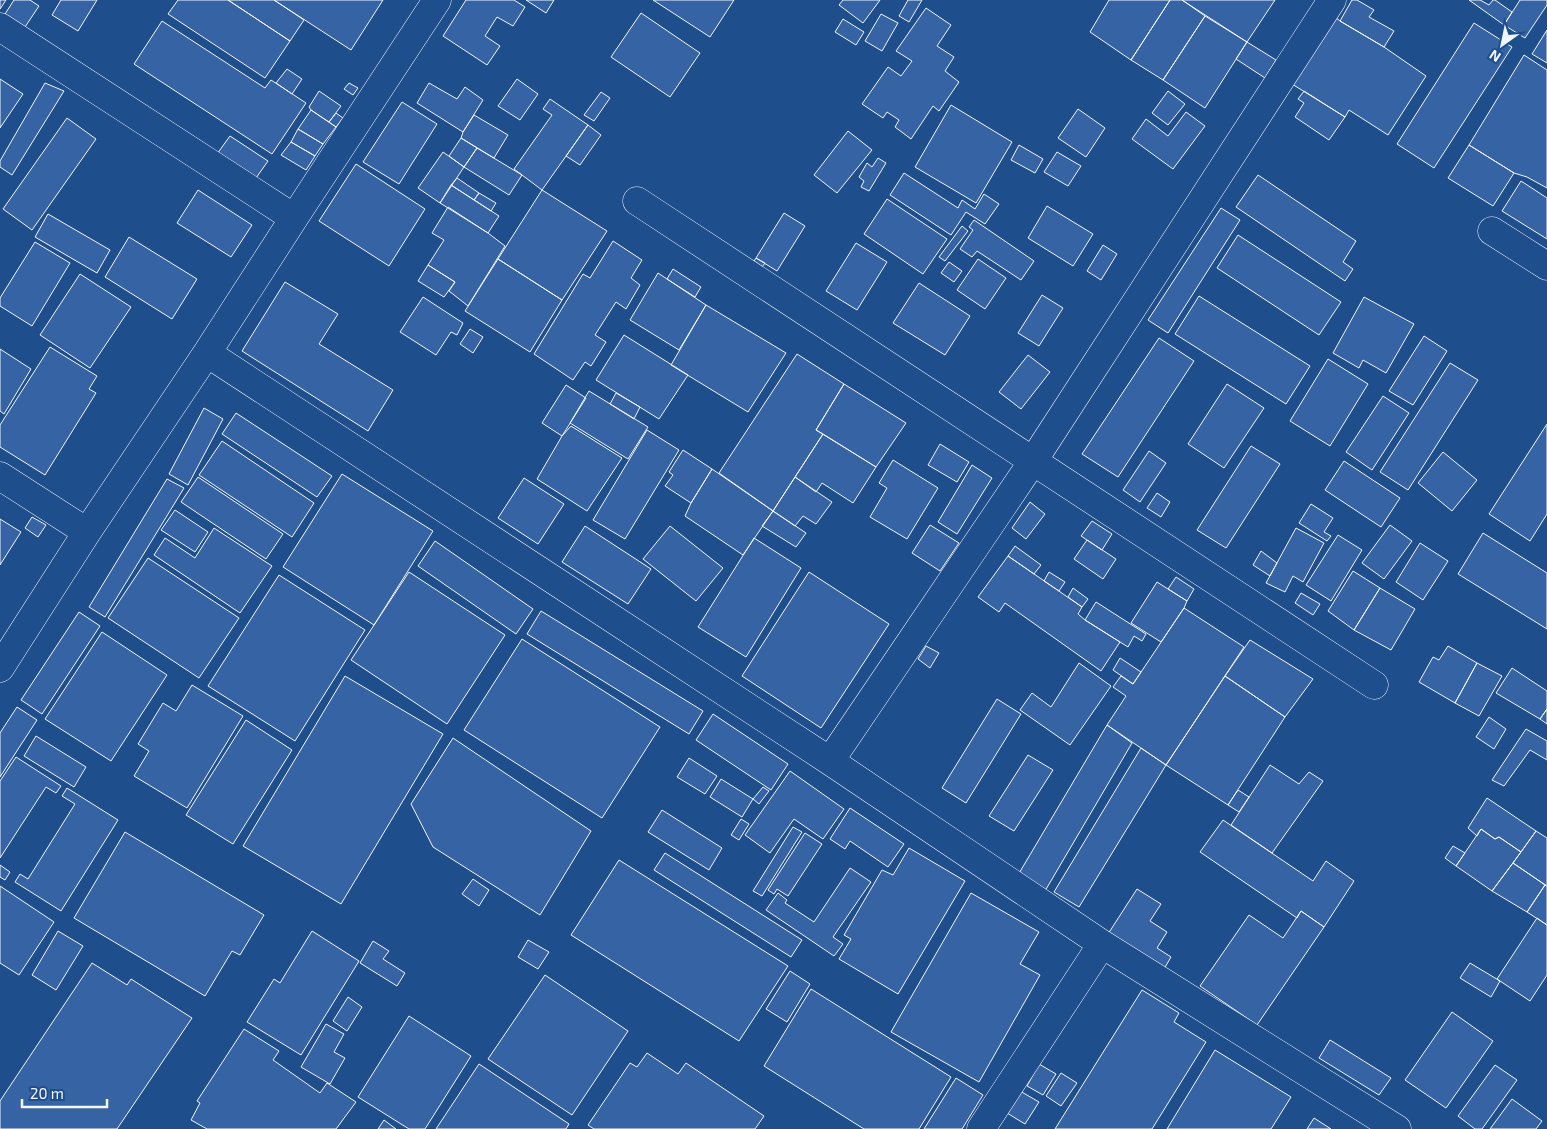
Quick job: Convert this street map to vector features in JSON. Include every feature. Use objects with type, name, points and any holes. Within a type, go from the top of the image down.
[{"type":"street","points":[[0,668],[87,532],[208,353],[437,0]]},
{"type":"street","points":[[830,760],[1033,461],[1332,0]]},
{"type":"street","points":[[0,27],[294,218]]},
{"type":"street","points":[[637,200],[1374,685]]},
{"type":"street","points":[[1492,232],[1547,266]]},
{"type":"street","points":[[208,353],[830,760],[1102,944],[1397,1129]]},
{"type":"street","points":[[0,476],[87,532]]},
{"type":"street","points":[[981,1129],[1102,944]]},
{"type":"building","points":[[0,0],[6,0],[0,9]]},
{"type":"building","points":[[14,0],[30,0],[39,6],[25,27],[5,14]]},
{"type":"building","points":[[61,0],[97,0],[78,31],[52,15]]},
{"type":"building","points":[[178,0],[228,0],[290,41],[265,78],[168,14]]},
{"type":"building","points":[[228,0],[274,0],[304,20],[290,41]]},
{"type":"building","points":[[274,0],[383,0],[351,50]]},
{"type":"building","points":[[466,0],[514,0],[525,7],[513,26],[497,17],[485,36],[500,46],[487,65],[443,36]]},
{"type":"building","points":[[526,0],[554,0],[546,13]]},
{"type":"building","points":[[653,0],[734,0],[710,37]]},
{"type":"building","points":[[843,0],[880,0],[863,23],[839,5]]},
{"type":"building","points":[[908,0],[922,0],[909,22],[899,16]]},
{"type":"building","points":[[1109,0],[1170,0],[1131,60],[1090,32]]},
{"type":"building","points":[[1170,0],[1182,0],[1205,16],[1163,80],[1131,60]]},
{"type":"building","points":[[1182,0],[1275,0],[1247,42]]},
{"type":"building","points":[[1352,0],[1357,0],[1374,10],[1369,17],[1394,31],[1384,47],[1340,21]]},
{"type":"building","points":[[1469,0],[1480,0],[1489,5],[1495,0],[1512,12],[1504,25]]},
{"type":"building","points":[[1520,0],[1547,0],[1547,5],[1525,38],[1504,25]]},
{"type":"building","points":[[926,8],[951,25],[937,46],[954,57],[945,71],[959,82],[939,111],[933,106],[911,139],[895,127],[899,120],[887,112],[883,118],[862,104],[888,67],[901,76],[912,61],[896,51]]},
{"type":"building","points":[[641,13],[700,53],[670,97],[611,57]]},
{"type":"building","points":[[881,14],[898,23],[882,51],[865,41]]},
{"type":"building","points":[[1205,16],[1247,42],[1205,108],[1163,80]]},
{"type":"building","points":[[1335,17],[1426,76],[1388,135],[1349,110],[1345,117],[1292,84]]},
{"type":"building","points":[[843,19],[864,32],[856,45],[835,32]]},
{"type":"building","points":[[162,21],[265,88],[271,80],[306,103],[272,154],[134,64]]},
{"type":"building","points":[[1474,23],[1512,47],[1434,168],[1397,144]]},
{"type":"building","points":[[1547,30],[1547,63],[1532,54]]},
{"type":"building","points":[[1247,42],[1276,60],[1265,78],[1236,59]]},
{"type":"building","points":[[1524,55],[1547,70],[1547,188],[1527,177],[1514,173],[1469,145]]},
{"type":"building","points":[[287,69],[302,79],[292,94],[276,83]]},
{"type":"building","points":[[0,79],[23,94],[0,128]]},
{"type":"building","points":[[517,79],[538,94],[520,120],[498,106]]},
{"type":"building","points":[[45,83],[64,91],[12,175],[0,167],[0,161]]},
{"type":"building","points":[[349,83],[358,88],[353,95],[344,89]]},
{"type":"building","points":[[429,83],[457,99],[465,87],[483,100],[463,132],[417,103]]},
{"type":"building","points":[[319,91],[341,106],[329,122],[309,107]]},
{"type":"building","points":[[1168,91],[1185,104],[1168,125],[1152,113]]},
{"type":"building","points":[[1304,91],[1345,117],[1329,140],[1295,117],[1304,103],[1298,99]]},
{"type":"building","points":[[601,92],[610,98],[594,121],[584,115]]},
{"type":"building","points":[[550,99],[588,125],[542,190],[514,169],[552,115],[543,109]]},
{"type":"building","points":[[402,102],[437,124],[399,184],[363,162]]},
{"type":"building","points":[[951,105],[1012,142],[976,203],[915,167]]},
{"type":"building","points":[[1078,109],[1105,128],[1086,157],[1058,138]]},
{"type":"building","points":[[311,110],[336,127],[323,144],[298,129]]},
{"type":"building","points":[[1186,112],[1205,126],[1173,169],[1132,139],[1146,119],[1168,136]]},
{"type":"building","points":[[336,113],[343,118],[336,127],[329,122]]},
{"type":"building","points":[[474,115],[508,135],[494,158],[461,138]]},
{"type":"building","points":[[67,118],[96,139],[32,230],[3,209]]},
{"type":"building","points":[[588,125],[601,135],[580,165],[566,156]]},
{"type":"building","points":[[298,129],[323,144],[315,156],[291,142]]},
{"type":"building","points":[[848,131],[872,150],[837,193],[814,175]]},
{"type":"building","points":[[230,136],[268,161],[256,178],[217,154]]},
{"type":"building","points":[[461,138],[477,148],[464,167],[449,156]]},
{"type":"building","points":[[291,142],[315,156],[306,170],[281,155]]},
{"type":"building","points":[[1019,145],[1043,159],[1035,173],[1011,160]]},
{"type":"building","points":[[1469,145],[1514,173],[1493,206],[1448,178]]},
{"type":"building","points":[[477,148],[522,175],[509,195],[464,167]]},
{"type":"building","points":[[443,152],[464,167],[440,203],[418,188]]},
{"type":"building","points":[[1057,152],[1081,166],[1068,186],[1044,172]]},
{"type":"building","points":[[878,158],[886,163],[869,191],[861,187],[864,181],[859,177],[867,163],[872,167]]},
{"type":"building","points":[[356,164],[425,209],[389,266],[319,221]]},
{"type":"building","points":[[904,173],[958,208],[962,200],[975,209],[984,194],[999,204],[985,224],[966,212],[951,235],[890,195]]},
{"type":"building","points":[[1258,175],[1356,241],[1343,262],[1353,269],[1345,281],[1236,207]]},
{"type":"building","points":[[457,178],[479,193],[474,200],[451,185]]},
{"type":"building","points":[[1521,181],[1547,198],[1547,239],[1502,211]]},
{"type":"building","points":[[451,185],[499,216],[488,233],[440,203]]},
{"type":"building","points":[[198,190],[252,225],[231,257],[177,223]]},
{"type":"building","points":[[542,190],[607,231],[562,300],[498,259]]},
{"type":"building","points":[[479,193],[496,203],[491,211],[474,200]]},
{"type":"building","points":[[887,199],[947,239],[923,274],[864,234]]},
{"type":"building","points":[[1047,206],[1093,234],[1073,266],[1028,238]]},
{"type":"building","points":[[448,207],[505,246],[468,306],[449,291],[455,282],[428,265],[444,240],[432,233]]},
{"type":"building","points":[[1221,208],[1240,220],[1168,333],[1148,320]]},
{"type":"building","points":[[784,213],[805,226],[777,271],[756,258]]},
{"type":"building","points":[[48,214],[110,250],[97,273],[35,237]]},
{"type":"building","points":[[974,220],[1034,261],[1021,280],[977,251],[972,257],[960,249],[973,230],[969,227]]},
{"type":"building","points":[[962,226],[968,231],[945,261],[939,257]]},
{"type":"building","points":[[1238,235],[1341,302],[1319,335],[1217,268]]},
{"type":"building","points":[[129,237],[197,279],[172,319],[105,277]]},
{"type":"building","points":[[613,241],[642,260],[631,278],[640,285],[626,309],[616,302],[595,335],[606,342],[591,366],[585,362],[573,380],[534,354],[583,274],[590,278]]},
{"type":"building","points":[[35,242],[70,263],[32,326],[0,306],[0,298]]},
{"type":"building","points":[[856,243],[887,262],[857,310],[826,291]]},
{"type":"building","points":[[1103,245],[1117,254],[1101,280],[1087,271]]},
{"type":"building","points":[[756,258],[765,263],[758,273],[750,267]]},
{"type":"building","points":[[498,259],[562,300],[530,352],[465,311]]},
{"type":"building","points":[[978,259],[1006,278],[985,309],[957,290]]},
{"type":"building","points":[[949,262],[962,271],[954,282],[941,273]]},
{"type":"building","points":[[428,265],[455,282],[444,297],[418,281]]},
{"type":"building","points":[[673,269],[701,287],[695,297],[667,279]]},
{"type":"building","points":[[658,273],[706,305],[679,350],[630,320]]},
{"type":"building","points":[[80,274],[131,307],[90,368],[40,335]]},
{"type":"building","points":[[285,282],[338,314],[319,344],[393,390],[368,431],[242,351]]},
{"type":"building","points":[[919,283],[970,316],[945,355],[893,323]]},
{"type":"building","points":[[1042,295],[1063,308],[1039,346],[1018,333]]},
{"type":"building","points":[[1199,296],[1310,366],[1286,404],[1175,334]]},
{"type":"building","points":[[423,297],[463,323],[457,335],[451,332],[436,355],[400,332]]},
{"type":"building","points":[[1364,297],[1414,324],[1386,373],[1363,360],[1359,368],[1333,353]]},
{"type":"building","points":[[706,305],[786,353],[748,412],[671,365]]},
{"type":"building","points":[[470,329],[483,337],[473,353],[460,344]]},
{"type":"building","points":[[624,335],[688,375],[659,419],[596,380]]},
{"type":"building","points":[[1424,336],[1447,351],[1413,405],[1389,391]]},
{"type":"building","points":[[1159,338],[1194,361],[1118,477],[1082,454]]},
{"type":"building","points":[[50,347],[97,376],[89,389],[96,393],[45,475],[0,447],[0,425]]},
{"type":"building","points":[[0,349],[31,369],[4,414],[0,411]]},
{"type":"building","points":[[797,354],[844,384],[816,430],[823,434],[773,511],[719,473]]},
{"type":"building","points":[[1028,355],[1050,372],[1021,409],[999,392]]},
{"type":"building","points":[[1328,359],[1368,384],[1330,446],[1290,421]]},
{"type":"building","points":[[1450,363],[1478,380],[1408,490],[1380,472]]},
{"type":"building","points":[[844,384],[906,423],[876,467],[816,430]]},
{"type":"building","points":[[1227,384],[1264,408],[1224,468],[1188,444]]},
{"type":"building","points":[[566,385],[586,398],[562,436],[542,423]]},
{"type":"building","points":[[589,391],[648,427],[628,459],[570,423]]},
{"type":"building","points":[[616,393],[640,407],[634,419],[610,404]]},
{"type":"building","points":[[1383,396],[1409,413],[1372,470],[1346,452]]},
{"type":"building","points":[[204,408],[223,419],[188,485],[169,474]]},
{"type":"building","points":[[236,413],[332,476],[317,497],[222,434]]},
{"type":"building","points":[[1547,424],[1547,514],[1530,541],[1489,514]]},
{"type":"building","points":[[571,426],[622,458],[587,511],[537,479],[562,436]]},
{"type":"building","points":[[647,430],[679,450],[625,539],[593,520]]},
{"type":"building","points":[[823,434],[876,467],[853,503],[822,483],[816,492],[795,477]]},
{"type":"building","points":[[222,441],[314,503],[292,537],[199,475]]},
{"type":"building","points":[[940,444],[969,462],[957,482],[928,465]]},
{"type":"building","points":[[1251,446],[1280,464],[1226,548],[1197,530]]},
{"type":"building","points":[[683,450],[712,469],[691,503],[665,486],[673,475],[669,472]]},
{"type":"building","points":[[1149,451],[1166,463],[1140,502],[1123,490]]},
{"type":"building","points":[[1443,452],[1477,480],[1452,511],[1418,483]]},
{"type":"building","points":[[893,460],[938,488],[907,539],[870,517],[887,488],[879,483]]},
{"type":"building","points":[[1344,461],[1400,498],[1381,527],[1325,490]]},
{"type":"building","points":[[972,465],[992,478],[957,534],[938,522]]},
{"type":"building","points":[[712,469],[773,511],[743,555],[685,516]]},
{"type":"building","points":[[342,474],[433,531],[374,625],[283,567]]},
{"type":"building","points":[[198,477],[283,534],[266,559],[181,502]]},
{"type":"building","points":[[795,477],[832,502],[816,524],[803,516],[795,526],[773,511]]},
{"type":"building","points":[[524,478],[564,504],[538,544],[498,518]]},
{"type":"building","points":[[167,479],[184,488],[105,617],[89,607]]},
{"type":"building","points":[[1157,493],[1170,502],[1161,517],[1147,508]]},
{"type":"building","points":[[1030,502],[1045,514],[1026,539],[1012,528]]},
{"type":"building","points":[[1311,504],[1333,518],[1324,532],[1331,536],[1327,541],[1299,523]]},
{"type":"building","points":[[175,510],[208,532],[195,552],[161,530]]},
{"type":"building","points":[[773,511],[806,533],[796,547],[762,526]]},
{"type":"building","points":[[32,517],[46,525],[38,537],[25,528]]},
{"type":"building","points":[[0,519],[21,532],[0,565]]},
{"type":"building","points":[[1092,521],[1112,534],[1102,550],[1081,536]]},
{"type":"building","points":[[930,525],[959,543],[940,571],[912,553]]},
{"type":"building","points":[[1390,525],[1412,541],[1384,579],[1362,563]]},
{"type":"building","points":[[585,526],[651,569],[628,604],[562,562]]},
{"type":"building","points":[[670,526],[723,568],[696,601],[643,559]]},
{"type":"building","points":[[214,528],[272,566],[240,613],[154,555],[165,538],[195,558]]},
{"type":"building","points":[[1296,528],[1324,543],[1303,582],[1293,576],[1285,592],[1266,583]]},
{"type":"building","points":[[1483,533],[1547,573],[1547,629],[1458,574]]},
{"type":"building","points":[[1338,535],[1362,550],[1331,601],[1306,585]]},
{"type":"building","points":[[754,538],[801,568],[746,657],[698,627]]},
{"type":"building","points":[[1087,540],[1116,559],[1103,579],[1074,559]]},
{"type":"building","points":[[435,541],[533,609],[516,634],[418,566]]},
{"type":"building","points":[[1420,543],[1448,561],[1423,600],[1396,582]]},
{"type":"building","points":[[1015,546],[1041,565],[1034,574],[1008,556]]},
{"type":"building","points":[[1261,551],[1277,563],[1270,576],[1253,565]]},
{"type":"building","points":[[1008,556],[1082,607],[1078,614],[1120,642],[1101,671],[1005,603],[999,612],[978,597]]},
{"type":"building","points":[[148,558],[239,618],[199,678],[108,618]]},
{"type":"building","points":[[1353,571],[1380,588],[1354,630],[1328,611]]},
{"type":"building","points":[[409,572],[505,635],[447,724],[351,660]]},
{"type":"building","points":[[809,572],[889,624],[821,728],[742,676]]},
{"type":"building","points":[[1049,572],[1065,582],[1059,591],[1044,581]]},
{"type":"building","points":[[279,575],[365,630],[295,741],[208,686]]},
{"type":"building","points":[[1176,577],[1194,589],[1187,601],[1168,589]]},
{"type":"building","points":[[1157,582],[1187,601],[1161,642],[1131,623]]},
{"type":"building","points":[[1073,588],[1088,599],[1082,607],[1068,597]]},
{"type":"building","points":[[1380,588],[1415,609],[1391,650],[1354,630]]},
{"type":"building","points":[[1301,593],[1320,604],[1313,615],[1295,603]]},
{"type":"building","points":[[1096,602],[1146,634],[1142,641],[1134,636],[1128,647],[1085,620]]},
{"type":"building","points":[[1184,608],[1244,647],[1166,765],[1107,725],[1126,696],[1113,687],[1121,676],[1133,684]]},
{"type":"building","points":[[541,611],[703,711],[689,734],[527,634]]},
{"type":"building","points":[[79,612],[100,626],[42,714],[21,700]]},
{"type":"building","points":[[102,632],[167,675],[111,761],[45,719]]},
{"type":"building","points":[[522,639],[660,727],[602,818],[464,730]]},
{"type":"building","points":[[1250,640],[1313,679],[1285,717],[1225,676]]},
{"type":"building","points":[[926,646],[939,653],[930,668],[918,659]]},
{"type":"building","points":[[1448,646],[1477,663],[1455,703],[1419,682],[1433,657],[1439,660]]},
{"type":"building","points":[[1120,658],[1141,672],[1133,684],[1113,670]]},
{"type":"building","points":[[1079,663],[1111,686],[1070,745],[1020,710],[1032,693],[1051,707]]},
{"type":"building","points":[[1477,663],[1502,676],[1479,716],[1455,703]]},
{"type":"building","points":[[1512,668],[1547,691],[1547,709],[1540,719],[1496,693]]},
{"type":"building","points":[[345,676],[443,734],[341,904],[243,846]]},
{"type":"building","points":[[1225,676],[1285,717],[1228,805],[1166,765]]},
{"type":"building","points":[[192,685],[243,716],[187,808],[134,776],[149,751],[138,744],[163,703],[176,711]]},
{"type":"building","points":[[997,699],[1021,714],[966,803],[942,788]]},
{"type":"building","points":[[17,707],[37,720],[0,777],[0,733]]},
{"type":"building","points":[[1547,709],[1547,724],[1540,719]]},
{"type":"building","points":[[713,714],[788,764],[771,790],[696,740]]},
{"type":"building","points":[[1489,717],[1506,729],[1494,749],[1476,737]]},
{"type":"building","points":[[246,720],[292,750],[233,844],[186,815]]},
{"type":"building","points":[[1107,725],[1132,743],[1045,891],[1018,875]]},
{"type":"building","points":[[1526,729],[1547,741],[1547,760],[1530,750],[1504,786],[1492,780]]},
{"type":"building","points":[[36,736],[86,767],[74,787],[24,756]]},
{"type":"building","points":[[453,738],[591,831],[540,915],[433,847],[411,804]]},
{"type":"building","points":[[1141,748],[1166,765],[1079,907],[1054,892]]},
{"type":"building","points":[[1028,755],[1053,770],[1014,831],[989,816]]},
{"type":"building","points":[[16,757],[61,786],[56,793],[46,787],[0,858],[0,781]]},
{"type":"building","points":[[689,758],[717,776],[705,794],[677,777]]},
{"type":"building","points":[[1270,765],[1299,784],[1309,772],[1323,781],[1272,853],[1231,825]]},
{"type":"building","points":[[790,771],[844,809],[823,839],[794,819],[770,853],[745,835]]},
{"type":"building","points":[[721,779],[753,799],[742,817],[710,797]]},
{"type":"building","points":[[763,787],[769,791],[759,804],[753,799]]},
{"type":"building","points":[[67,788],[118,820],[61,911],[15,882],[20,874],[28,879],[75,804],[62,796]]},
{"type":"building","points":[[1238,790],[1249,797],[1239,812],[1228,805]]},
{"type":"building","points":[[1487,798],[1536,831],[1521,852],[1499,837],[1495,839],[1481,829],[1477,836],[1468,828]]},
{"type":"building","points":[[850,808],[904,844],[888,867],[850,841],[845,849],[830,839]]},
{"type":"building","points":[[662,810],[722,848],[709,870],[648,832]]},
{"type":"building","points":[[741,819],[749,824],[739,840],[731,835]]},
{"type":"building","points":[[1223,820],[1313,881],[1326,861],[1354,881],[1324,927],[1301,911],[1297,918],[1200,852]]},
{"type":"building","points":[[793,827],[802,832],[762,896],[753,891]]},
{"type":"building","points":[[1481,829],[1495,839],[1499,837],[1521,852],[1492,891],[1456,866]]},
{"type":"building","points":[[1536,831],[1547,838],[1547,886],[1513,863]]},
{"type":"building","points":[[125,832],[264,915],[240,955],[232,951],[205,996],[74,918]]},
{"type":"building","points":[[805,833],[822,844],[788,896],[777,889],[774,894],[768,890]]},
{"type":"building","points":[[1453,846],[1465,853],[1456,866],[1445,858]]},
{"type":"building","points":[[909,848],[965,881],[898,994],[839,959],[851,939],[844,935],[882,870],[893,875]]},
{"type":"building","points":[[665,853],[802,940],[791,957],[654,870]]},
{"type":"building","points":[[619,860],[788,966],[739,1041],[571,935]]},
{"type":"building","points":[[1513,863],[1545,885],[1527,912],[1492,891]]},
{"type":"building","points":[[0,865],[10,872],[5,880],[0,877]]},
{"type":"building","points":[[850,868],[871,882],[833,937],[843,944],[834,956],[766,910],[778,893],[787,900],[785,903],[814,922]]},
{"type":"building","points":[[473,879],[489,890],[479,906],[462,894]]},
{"type":"building","points":[[1545,885],[1547,886],[1547,925],[1527,912]]},
{"type":"building","points":[[0,886],[54,922],[19,975],[0,963]]},
{"type":"building","points":[[1137,889],[1161,904],[1150,921],[1167,932],[1157,948],[1171,957],[1164,969],[1108,934]]},
{"type":"building","points":[[971,893],[1039,932],[1020,964],[1040,975],[979,1082],[891,1032]]},
{"type":"building","points":[[1301,911],[1324,927],[1257,1025],[1200,986],[1249,915],[1283,938]]},
{"type":"building","points":[[1537,918],[1547,925],[1547,975],[1530,1001],[1497,979]]},
{"type":"building","points":[[58,931],[83,946],[56,990],[32,975]]},
{"type":"building","points":[[312,931],[359,961],[301,1055],[247,1022],[274,979],[280,983]]},
{"type":"building","points":[[528,940],[549,952],[538,969],[518,957]]},
{"type":"building","points":[[373,941],[389,951],[383,959],[405,973],[397,986],[360,963]]},
{"type":"building","points":[[92,963],[127,985],[131,979],[192,1018],[117,1129],[0,1129],[0,1101]]},
{"type":"building","points":[[1470,963],[1500,981],[1491,997],[1460,978]]},
{"type":"building","points":[[790,971],[810,984],[787,1022],[766,1009]]},
{"type":"building","points":[[545,975],[628,1031],[572,1115],[488,1059]]},
{"type":"building","points":[[811,989],[951,1077],[919,1129],[864,1129],[764,1066]]},
{"type":"building","points":[[1142,990],[1179,1013],[1174,1022],[1206,1042],[1152,1129],[1055,1129]]},
{"type":"building","points":[[348,997],[362,1007],[347,1031],[333,1021]]},
{"type":"building","points":[[1452,1012],[1493,1041],[1446,1108],[1405,1080]]},
{"type":"building","points":[[409,1016],[471,1056],[425,1129],[409,1129],[358,1097]]},
{"type":"building","points":[[326,1024],[344,1034],[334,1052],[345,1058],[330,1084],[301,1067]]},
{"type":"building","points":[[244,1029],[279,1051],[273,1060],[320,1093],[327,1083],[356,1102],[336,1129],[207,1129],[191,1120],[200,1103],[197,1101]]},
{"type":"building","points":[[1330,1040],[1391,1078],[1379,1095],[1319,1058]]},
{"type":"building","points":[[1215,1050],[1291,1097],[1271,1129],[1167,1129]]},
{"type":"building","points":[[647,1053],[678,1074],[686,1063],[764,1116],[755,1129],[594,1129],[588,1125],[630,1063],[637,1067]]},
{"type":"building","points":[[479,1064],[569,1124],[566,1129],[436,1129]]},
{"type":"building","points":[[1039,1064],[1056,1074],[1043,1095],[1027,1086]]},
{"type":"building","points":[[1495,1065],[1517,1080],[1482,1129],[1475,1129],[1458,1116]]},
{"type":"building","points":[[1061,1073],[1077,1083],[1061,1106],[1046,1096]]},
{"type":"building","points":[[956,1078],[983,1095],[962,1129],[924,1129]]},
{"type":"building","points":[[1020,1091],[1039,1102],[1025,1124],[1007,1113]]},
{"type":"building","points":[[1512,1099],[1542,1121],[1536,1129],[1490,1129]]},
{"type":"building","points":[[1314,1118],[1331,1129],[1307,1129]]},
{"type":"building","points":[[384,1120],[396,1129],[378,1129]]}]
